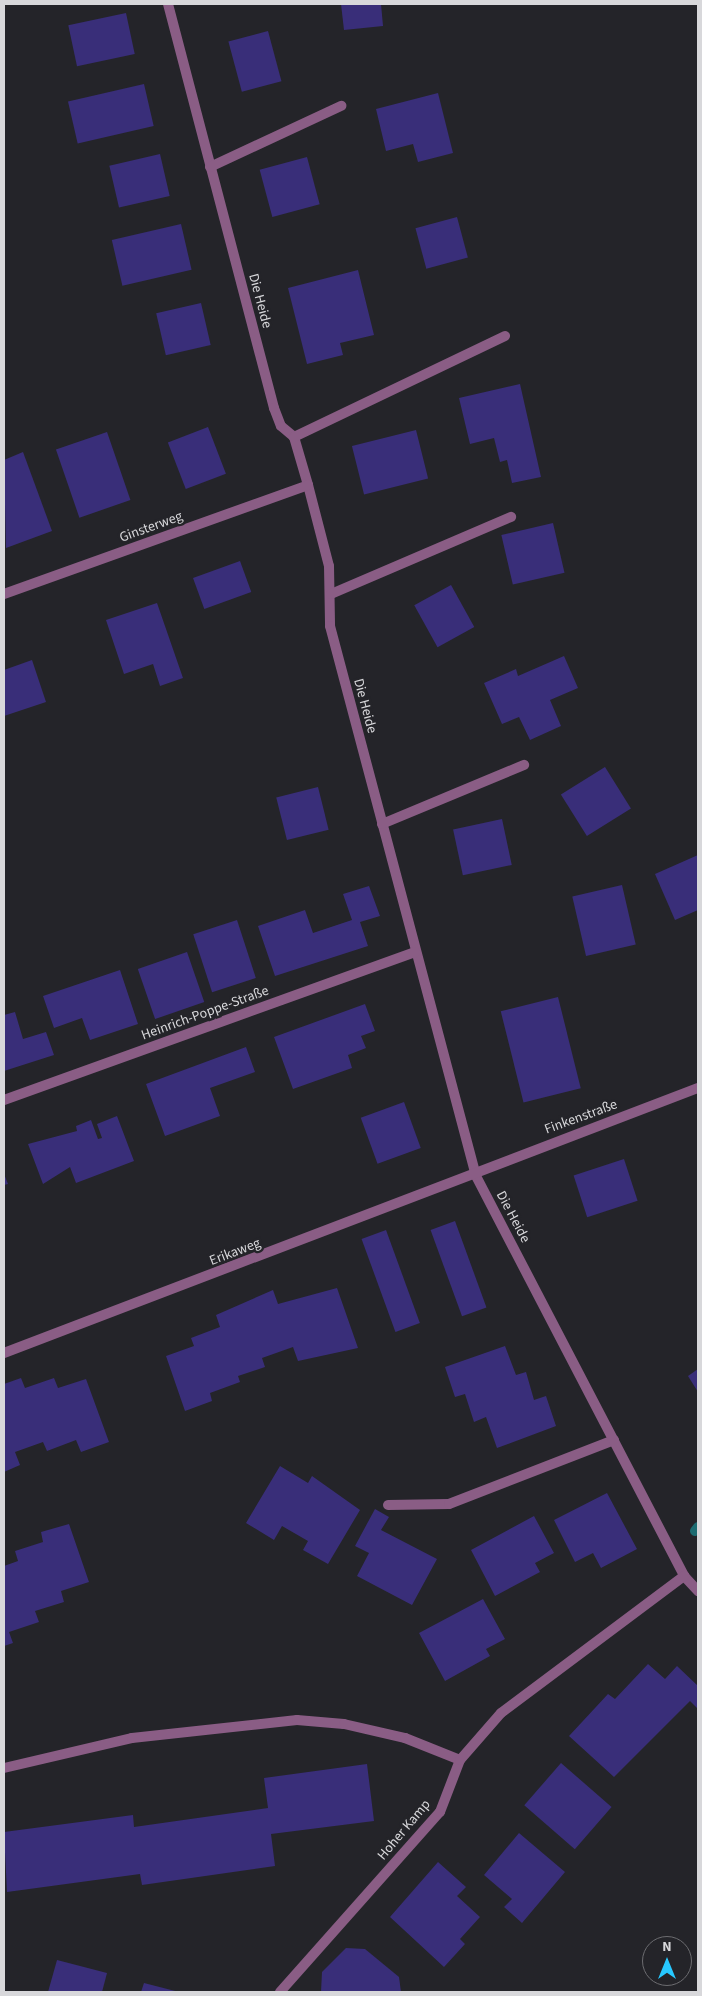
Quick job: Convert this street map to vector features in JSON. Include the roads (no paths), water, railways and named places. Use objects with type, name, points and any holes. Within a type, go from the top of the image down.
[{"type":"street","name":"Die Heide","points":[[168,4],[274,408],[281,426],[294,437],[308,485],[329,566],[331,594],[330,626],[476,1176],[684,1576],[698,1591]]},
{"type":"street","points":[[210,167],[341,106]]},
{"type":"street","points":[[294,437],[505,336]]},
{"type":"street","name":"Ginsterweg","points":[[4,594],[308,485]]},
{"type":"street","points":[[331,594],[510,516]]},
{"type":"street","points":[[382,824],[524,765]]},
{"type":"street","name":"Heinrich-Poppe-Straße","points":[[4,1100],[415,952]]},
{"type":"street","name":"Finkenstraße","points":[[476,1176],[516,1156],[698,1088]]},
{"type":"street","name":"Erikaweg","points":[[4,1353],[476,1176]]},
{"type":"street","points":[[388,1505],[449,1504],[614,1440]]},
{"type":"street","name":"Hoher Kamp","points":[[280,1992],[440,1812],[460,1760],[501,1713],[684,1576]]},
{"type":"street","points":[[4,1768],[132,1738],[297,1720],[344,1724],[397,1736],[460,1760]]},
{"type":"waterway","points":[[695,1531],[698,1527]]}]
